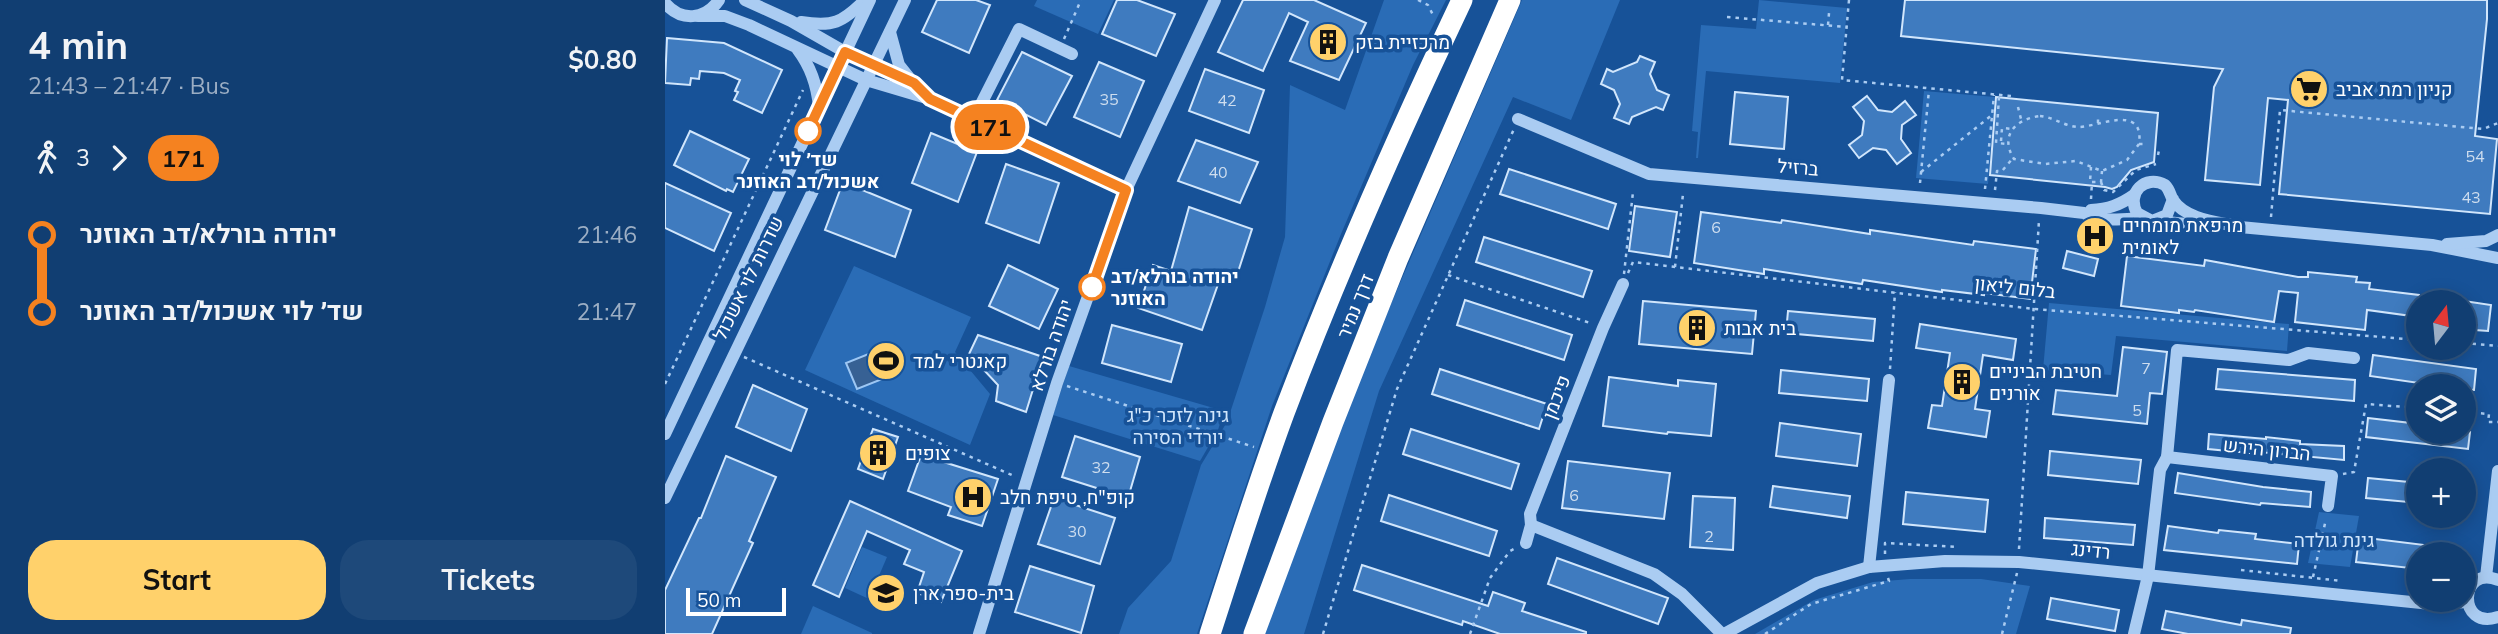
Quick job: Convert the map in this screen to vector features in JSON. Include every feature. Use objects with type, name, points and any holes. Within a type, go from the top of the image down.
[{"type":"highway","name":"דרך נמיר","points":[[1210,634],[1271,453],[1355,241],[1462,0]]},
{"type":"highway","name":"דרך נמיר","points":[[1254,634],[1398,258],[1510,0]]},
{"type":"street","points":[[698,16],[719,0]]},
{"type":"street","points":[[745,0],[792,21],[845,52],[914,83]]},
{"type":"street","points":[[792,21],[830,25],[846,17],[868,0]]},
{"type":"street","name":"שדרות לוי אשכול","points":[[665,434],[868,0]]},
{"type":"street","name":"שדרות לוי אשכול","points":[[665,498],[733,352],[905,0]]},
{"type":"street","name":"יהודה בורלא","points":[[979,634],[1057,383],[1126,190],[1215,0]]},
{"type":"street","points":[[665,3],[671,13],[715,15],[737,20],[866,80],[930,99],[1126,190]]},
{"type":"street","points":[[974,120],[1019,29],[1066,51]]},
{"type":"street","points":[[890,32],[899,65],[930,99]]},
{"type":"street","points":[[796,47],[811,71],[819,107]]},
{"type":"street","name":"ברזיל","points":[[1518,119],[1649,174],[2041,208],[2084,213],[2089,216],[2141,218]]},
{"type":"street","points":[[2240,227],[2196,216],[2173,199],[2165,185],[2153,181],[2141,185],[2134,195],[2134,208],[2141,218],[2157,221],[2433,246],[2498,258]]},
{"type":"street","name":"ברזיל","points":[[2084,213],[2106,210],[2134,195]]},
{"type":"street","points":[[2157,221],[2171,211],[2173,199]]},
{"type":"street","points":[[2433,246],[2486,241],[2498,235],[2498,252]]},
{"type":"street","name":"פיכמן","points":[[1526,543],[1531,525],[1530,514],[1623,284]]},
{"type":"street","points":[[2134,634],[2148,576],[2160,470],[2167,457],[2177,350],[2289,360],[2308,353],[2354,358]]},
{"type":"street","points":[[1869,567],[1889,380]]},
{"type":"street","name":"הברון הירש","points":[[2167,457],[2332,476],[2329,506]]},
{"type":"street","points":[[2492,579],[2498,471]]},
{"type":"street","points":[[1531,525],[1654,574],[1682,594],[1723,634]]},
{"type":"street","name":"רדינג","points":[[1723,634],[1817,583],[1869,567],[1945,561],[2019,562],[2406,601]]},
{"type":"street","points":[[2472,612],[2484,619],[2494,618],[2489,634]]},
{"type":"path","points":[[1066,51],[1081,0]]},
{"type":"path","points":[[1418,0],[1428,5],[1444,37]]},
{"type":"path","points":[[1849,0],[1842,80],[2011,96]]},
{"type":"path","points":[[1828,25],[1829,13]]},
{"type":"path","points":[[1727,18],[1847,27]]},
{"type":"path","points":[[665,384],[811,71]]},
{"type":"path","points":[[1920,183],[1929,90]]},
{"type":"path","points":[[1985,189],[1994,95]]},
{"type":"path","points":[[1999,95],[1996,143],[2009,144]]},
{"type":"path","points":[[2018,107],[2021,119]]},
{"type":"path","points":[[2271,217],[2280,110],[2483,129],[2498,123]]},
{"type":"path","points":[[1921,172],[1992,115]]},
{"type":"path","points":[[2098,115],[2098,122]]},
{"type":"path","points":[[2046,117],[2078,127],[2118,120],[2130,122],[2138,131],[2139,144],[2127,160],[2102,171],[2075,161],[2034,163],[2013,158],[2009,144],[2013,129],[2021,119],[2046,117]]},
{"type":"path","points":[[1323,634],[1397,389],[1518,119]]},
{"type":"path","points":[[2001,141],[2002,128],[2013,129]]},
{"type":"path","points":[[2139,144],[2146,144]]},
{"type":"path","points":[[2158,155],[2159,150]]},
{"type":"path","points":[[1995,190],[1997,171],[2003,172],[2013,158]]},
{"type":"path","points":[[2102,171],[2101,182],[2104,190],[2113,192],[2136,170],[2156,164]]},
{"type":"path","points":[[2091,167],[2091,199]]},
{"type":"path","points":[[2092,182],[2101,182]]},
{"type":"path","points":[[1623,284],[1633,192]]},
{"type":"path","points":[[1675,267],[1683,194]]},
{"type":"path","points":[[2002,634],[2019,562],[2041,208]]},
{"type":"path","name":"בלום ליאון","points":[[1623,284],[1633,262],[2034,309],[2406,339]]},
{"type":"path","points":[[1448,275],[1603,328]]},
{"type":"path","points":[[1889,380],[1895,292]]},
{"type":"path","points":[[2476,344],[2498,346]]},
{"type":"path","points":[[733,352],[1026,482]]},
{"type":"path","points":[[1057,383],[1271,453]]},
{"type":"path","points":[[2332,476],[2354,472],[2366,404],[2406,407]]},
{"type":"path","points":[[2476,413],[2489,414],[2488,422],[2498,422]]},
{"type":"path","points":[[2311,591],[2329,506]]},
{"type":"path","points":[[1470,634],[1490,578],[1510,551],[1526,543]]},
{"type":"green space","points":[[1037,0],[1114,0],[1098,34],[1034,6]]},
{"type":"green space","points":[[1384,0],[1446,0],[1413,65],[1272,406],[1197,634],[1119,634],[1128,608],[1171,561],[1201,465],[1227,422],[1265,307],[1285,237],[1290,85],[1345,110]]},
{"type":"green space","points":[[1522,0],[1620,0],[1571,120],[1513,97],[1379,391],[1304,634],[1262,634],[1356,385]]},
{"type":"green space","points":[[1759,0],[1847,8],[1840,83],[1706,71],[1696,158],[1698,132],[1692,131],[1701,25],[1756,29]]},
{"type":"green space","points":[[1924,91],[1995,97],[1988,184],[1916,178]]},
{"type":"green space","name":"קאנטרי למד","points":[[854,266],[971,317],[955,352],[990,394],[970,445],[805,370]]},
{"type":"green space","points":[[2049,303],[2289,324],[2287,351],[2116,336],[2111,375],[2043,370]]},
{"type":"green space","name":"גינה לזכר כ\"ג יורדי הסירה","points":[[1069,366],[1224,411],[1218,430],[1200,461],[1053,415]]},
{"type":"green space","name":"גינת גולדה","points":[[2319,512],[2359,516],[2350,567],[2308,563]]},
{"type":"green space","points":[[862,547],[887,557],[869,599],[845,588]]},
{"type":"green space","points":[[1981,579],[2030,586],[2016,634],[1755,634],[1814,600],[1873,582]]},
{"type":"green space","points":[[813,606],[872,633],[872,634],[801,634]]},
{"type":"shaded area","points":[[886,347],[900,372],[857,389],[846,363]]},
{"type":"building","points":[[937,0],[976,0],[990,5],[969,53],[922,32]]},
{"type":"building","points":[[1117,0],[1137,0],[1175,14],[1156,56],[1102,34]]},
{"type":"building","points":[[1243,0],[1314,0],[1366,23],[1339,80],[1290,61],[1308,22],[1289,13],[1263,71],[1218,52]]},
{"type":"building","points":[[1905,0],[2487,0],[2475,136],[2497,139],[2490,214],[2279,194],[2288,100],[2268,98],[2260,185],[2205,180],[2214,87],[2223,69],[1901,36]]},
{"type":"building","points":[[667,38],[724,43],[782,70],[762,113],[734,100],[740,80],[724,73],[700,71],[699,79],[691,78],[690,85],[665,83]]},
{"type":"building","points":[[1022,52],[1072,76],[1046,125],[997,100]]},
{"type":"building","points":[[1640,56],[1655,62],[1650,74],[1657,90],[1669,95],[1663,110],[1656,107],[1632,117],[1629,124],[1614,118],[1620,104],[1614,90],[1601,84],[1607,69],[1613,72],[1637,62]]},
{"type":"building","points":[[1099,62],[1144,81],[1120,137],[1074,117]]},
{"type":"building","points":[[1205,69],[1264,90],[1249,133],[1189,111]]},
{"type":"building","points":[[1735,92],[1788,97],[1784,149],[1730,144]]},
{"type":"building","points":[[1867,96],[1878,110],[1892,112],[1905,101],[1916,115],[1902,125],[1901,139],[1911,153],[1897,164],[1886,150],[1873,148],[1859,158],[1849,145],[1862,135],[1864,121],[1853,107]]},
{"type":"building","points":[[1996,97],[2158,113],[2154,162],[2131,170],[2117,187],[2112,189],[1990,175]]},
{"type":"building","points":[[690,131],[749,159],[733,192],[674,165]]},
{"type":"building","points":[[931,133],[977,152],[958,202],[912,183]]},
{"type":"building","points":[[1196,140],[1258,162],[1240,203],[1178,181]]},
{"type":"building","points":[[1006,164],[1059,183],[1039,243],[986,223]]},
{"type":"building","points":[[1509,169],[1616,204],[1608,229],[1500,194]]},
{"type":"building","points":[[843,182],[911,210],[895,257],[825,230]]},
{"type":"building","points":[[665,183],[731,213],[714,251],[665,228]]},
{"type":"building","points":[[1635,206],[1677,212],[1670,257],[1629,251]]},
{"type":"building","points":[[1189,207],[1252,229],[1237,275],[1223,270],[1202,330],[1138,308],[1153,265],[1171,271]]},
{"type":"building","points":[[1701,212],[1781,223],[1782,220],[1870,234],[1870,230],[1973,245],[1974,241],[2036,249],[2030,299],[1984,293],[1942,292],[1863,280],[1862,284],[1764,269],[1764,274],[1694,263]]},
{"type":"building","points":[[1484,237],[1592,271],[1583,297],[1476,262]]},
{"type":"building","points":[[2067,251],[2098,259],[2094,276],[2063,268]]},
{"type":"building","points":[[2127,256],[2204,266],[2205,260],[2298,277],[2308,277],[2308,272],[2357,277],[2356,282],[2370,283],[2369,289],[2406,293],[2406,315],[2367,310],[2365,330],[2295,322],[2298,293],[2279,291],[2274,322],[2195,310],[2179,310],[2179,313],[2121,306]]},
{"type":"building","points":[[1008,265],[1058,289],[1039,329],[989,306]]},
{"type":"building","points":[[1465,300],[1572,335],[1564,360],[1457,325]]},
{"type":"building","name":"בית אבות","points":[[1643,301],[1756,311],[1752,354],[1639,344]]},
{"type":"building","points":[[2476,303],[2491,305],[2488,331],[2476,330]]},
{"type":"building","points":[[1788,311],[1875,319],[1873,341],[1786,333]]},
{"type":"building","name":"חטיבת הביניים אורנים","points":[[1920,324],[2016,339],[2013,360],[1983,355],[1975,409],[1990,411],[1986,437],[1928,428],[1932,405],[1942,406],[1950,353],[1916,348]]},
{"type":"building","points":[[1112,325],[1182,344],[1171,382],[1102,363]]},
{"type":"building","name":"קאנטרי למד","points":[[978,335],[1043,357],[1026,412],[996,401],[998,385],[969,354]]},
{"type":"building","points":[[2123,347],[2167,352],[2162,394],[2150,393],[2147,424],[2053,414],[2056,390],[2117,396]]},
{"type":"building","points":[[2373,355],[2476,369],[2476,374],[2406,374],[2406,381],[2370,376]]},
{"type":"building","points":[[1440,369],[1547,404],[1539,429],[1432,394]]},
{"type":"building","points":[[2218,369],[2355,380],[2354,401],[2216,389]]},
{"type":"building","points":[[1781,370],[1869,379],[1867,401],[1779,393]]},
{"type":"building","points":[[1609,377],[1678,386],[1678,380],[1716,384],[1711,436],[1603,426]]},
{"type":"building","points":[[753,385],[807,409],[791,451],[736,427]]},
{"type":"building","points":[[2368,418],[2406,422],[2406,442],[2366,437]]},
{"type":"building","points":[[1780,423],[1861,434],[1857,466],[1776,456]]},
{"type":"building","name":"צופים","points":[[873,429],[898,437],[883,479],[858,469]]},
{"type":"building","points":[[1411,429],[1519,464],[1511,489],[1403,454]]},
{"type":"building","points":[[2209,434],[2344,446],[2344,460],[2208,449]]},
{"type":"building","points":[[1075,436],[1140,457],[1128,498],[1062,477]]},
{"type":"building","points":[[2426,444],[2469,444],[2468,449]]},
{"type":"building","points":[[2050,451],[2141,460],[2138,484],[2048,475]]},
{"type":"building","points":[[921,455],[998,479],[982,526],[948,515],[951,507],[908,491]]},
{"type":"building","points":[[726,456],[776,477],[749,541],[753,543],[712,634],[665,634],[665,590],[701,518]]},
{"type":"building","points":[[1568,461],[1670,473],[1664,519],[1562,508]]},
{"type":"building","points":[[2178,473],[2311,492],[2310,507],[2260,505],[2175,493]]},
{"type":"building","points":[[2368,478],[2406,482],[2406,502],[2366,498]]},
{"type":"building","points":[[1773,486],[1850,496],[1847,518],[1770,507]]},
{"type":"building","points":[[1906,492],[1988,500],[1985,532],[1903,524]]},
{"type":"building","points":[[1389,495],[1497,531],[1489,556],[1381,521]]},
{"type":"building","points":[[1693,496],[1735,498],[1733,550],[1690,547]]},
{"type":"building","points":[[1054,498],[1115,518],[1100,564],[1038,544]]},
{"type":"building","points":[[850,501],[962,551],[941,602],[917,593],[924,572],[904,564],[910,550],[867,531],[839,597],[813,585]]},
{"type":"building","points":[[2045,518],[2135,525],[2133,545],[2044,538]]},
{"type":"building","points":[[2168,526],[2218,533],[2219,530],[2256,534],[2255,539],[2299,544],[2297,564],[2164,550]]},
{"type":"building","points":[[2359,537],[2406,543],[2406,568],[2356,562]]},
{"type":"building","points":[[1557,558],[1668,598],[1658,624],[1548,584]]},
{"type":"building","points":[[1362,565],[1488,606],[1493,592],[1525,603],[1522,611],[1586,634],[1500,634],[1463,621],[1462,625],[1354,590]]},
{"type":"building","points":[[1030,566],[1094,586],[1081,633],[1015,612]]},
{"type":"building","points":[[2051,598],[2119,610],[2115,631],[2047,619]]},
{"type":"building","points":[[2166,611],[2241,625],[2242,620],[2291,628],[2290,634],[2188,634],[2162,629]]},
{"type":"bus line","name":"171","points":[[808,131],[845,52],[914,83],[930,99],[1126,190],[1092,287]]},
{"type":"place","name":"מרכזיית בזק","points":[[1328,42]]},
{"type":"place","name":"קניון רמת אביב","points":[[2309,89]]},
{"type":"place","name":"שד׳ לוי אשכול/דב האוזנר","points":[[808,131]]},
{"type":"place","name":"מרפאת מומחים לאומית","points":[[2095,236]]},
{"type":"place","name":"יהודה בורלא/דב האוזנר","points":[[1092,287]]},
{"type":"place","name":"בית אבות","points":[[1697,328]]},
{"type":"place","name":"קאנטרי למד","points":[[886,361]]},
{"type":"place","name":"חטיבת הביניים אורנים","points":[[1962,382]]},
{"type":"place","name":"צופים","points":[[878,453]]},
{"type":"place","name":"קופ\"ח, טיפת חלב","points":[[973,497]]},
{"type":"place","name":"בית-ספר ארן","points":[[886,593]]}]
